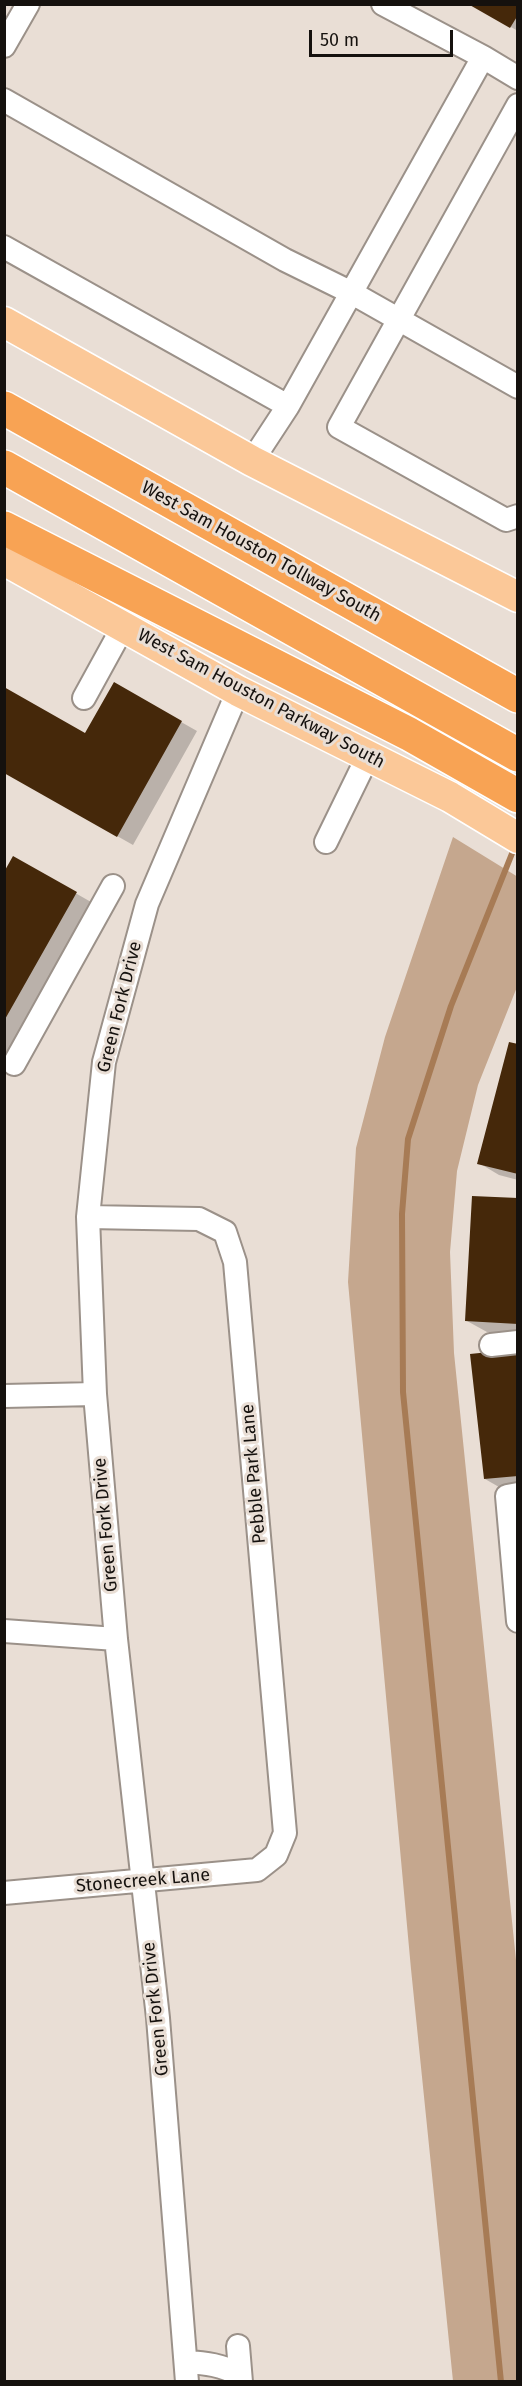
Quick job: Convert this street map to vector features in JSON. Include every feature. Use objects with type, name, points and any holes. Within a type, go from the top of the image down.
[{"type":"highway","name":"West Sam Houston Tollway South","points":[[4,408],[508,691]]},
{"type":"highway","points":[[4,467],[514,753]]},
{"type":"highway","points":[[4,528],[398,729],[518,796]]},
{"type":"main road","points":[[4,322],[252,461],[518,597]]},
{"type":"main road","name":"West Sam Houston Parkway South","points":[[4,560],[238,691],[450,797],[518,838]]},
{"type":"street","points":[[4,46],[28,4]]},
{"type":"street","points":[[383,4],[518,78]]},
{"type":"street","points":[[252,461],[288,406],[483,57]]},
{"type":"street","points":[[4,100],[285,260],[351,293],[518,387]]},
{"type":"street","points":[[518,105],[339,427],[506,520],[518,516]]},
{"type":"street","points":[[4,247],[288,406]]},
{"type":"street","points":[[84,698],[123,627]]},
{"type":"street","name":"Green Fork Drive","points":[[186,2372],[158,2018],[116,1639],[95,1394],[88,1216],[104,1062],[147,904],[238,691]]},
{"type":"street","points":[[326,842],[368,756]]},
{"type":"street","points":[[14,1064],[113,886]]},
{"type":"street","name":"Pebble Park Lane","points":[[88,1216],[199,1219],[225,1232],[236,1262],[285,1833],[276,1855]]},
{"type":"street","points":[[491,1345],[518,1342]]},
{"type":"street","points":[[4,1396],[95,1394]]},
{"type":"street","points":[[518,1494],[507,1496],[518,1621]]},
{"type":"street","points":[[4,1631],[116,1639]]},
{"type":"street","name":"Stonecreek Lane","points":[[4,1893],[257,1870],[276,1855]]},
{"type":"street","points":[[238,2346],[240,2378]]},
{"type":"street","points":[[186,2372],[212,2364],[227,2368],[240,2378]]},
{"type":"shaded area","points":[[453,837],[518,877],[517,987],[478,1085],[457,1171],[450,1252],[454,1353],[517,1970],[517,2382],[453,2381],[411,1969],[348,1282],[356,1148],[385,1037]]},
{"type":"building","points":[[468,4],[518,4],[518,15],[510,28]]},
{"type":"building","points":[[114,682],[182,721],[117,837],[4,773],[4,687],[85,733]]},
{"type":"building","points":[[13,856],[77,892],[4,1021],[4,872]]},
{"type":"building","points":[[509,1042],[518,1044],[518,1174],[477,1164]]},
{"type":"building","points":[[472,1196],[518,1198],[518,1324],[465,1321]]},
{"type":"building","points":[[518,1349],[518,1476],[484,1479],[470,1354]]},
{"type":"waterway","points":[[501,2382],[403,1392],[402,1214],[408,1139],[451,1006],[515,846]]}]
